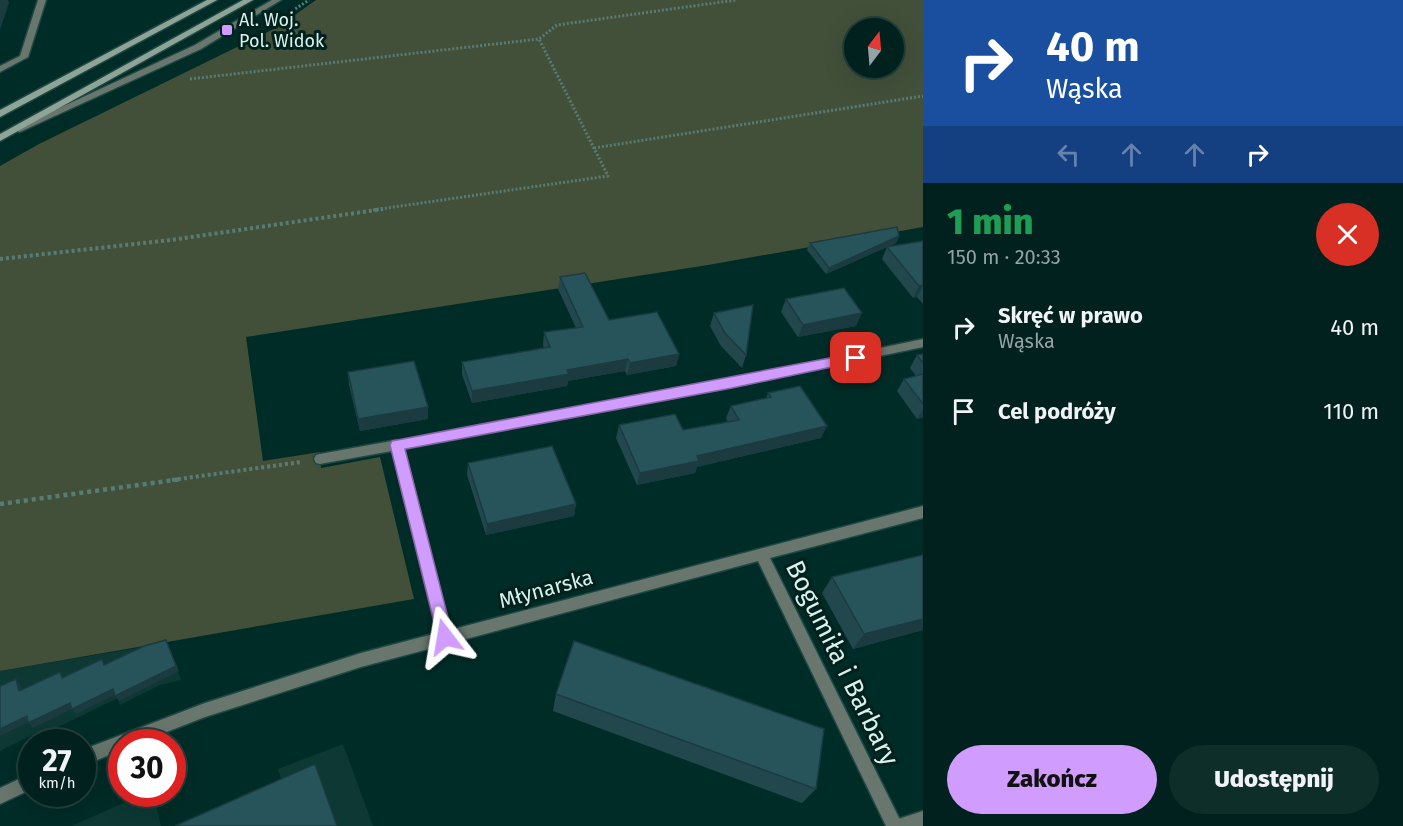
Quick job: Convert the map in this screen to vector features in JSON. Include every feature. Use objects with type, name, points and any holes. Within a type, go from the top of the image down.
[{"type":"main road","points":[[0,114],[213,0]]},
{"type":"main road","points":[[1,138],[249,0]]},
{"type":"street","points":[[0,69],[24,57],[42,0]]},
{"type":"street","points":[[1,138],[198,47],[277,0]]},
{"type":"street","points":[[320,459],[732,383],[923,344]]},
{"type":"street","points":[[397,445],[445,637]]},
{"type":"street","name":"Młynarska","points":[[96,753],[205,710],[287,682],[445,637],[923,512]]},
{"type":"street","name":"Bogumiła i Barbary","points":[[761,554],[895,826]]},
{"type":"street","points":[[0,796],[18,788]]},
{"type":"street","points":[[901,826],[923,819]]},
{"type":"path","points":[[190,79],[539,39],[557,25],[736,0]]},
{"type":"path","points":[[0,259],[171,240],[608,176],[539,39]]},
{"type":"path","points":[[594,148],[923,96]]},
{"type":"path","points":[[0,504],[320,459]]},
{"type":"shaded area","points":[[167,643],[181,680],[160,685],[120,705],[118,698],[54,729],[18,729],[18,742],[0,751],[0,671]]},
{"type":"shaded area","points":[[343,744],[373,826],[198,826],[284,787],[278,769]]},
{"type":"shaded area","points":[[114,807],[156,807],[161,826],[71,826]]},
{"type":"green space","points":[[316,0],[923,0],[923,227],[708,265],[246,337],[263,461],[320,452],[321,468],[380,457],[414,599],[0,671],[0,166],[39,144],[278,27]]},
{"type":"building","points":[[897,227],[899,236],[829,268],[810,243]]},
{"type":"building","points":[[923,241],[923,285],[919,286],[887,247]]},
{"type":"building","points":[[585,273],[609,320],[657,312],[679,354],[630,363],[628,359],[567,370],[569,374],[472,391],[462,362],[550,347],[544,332],[583,327],[560,277]]},
{"type":"building","points":[[844,288],[862,313],[803,325],[786,299]]},
{"type":"building","points":[[753,305],[746,355],[725,333],[714,313]]},
{"type":"building","points":[[923,354],[923,363],[917,355]]},
{"type":"building","points":[[414,361],[428,407],[358,419],[348,372]]},
{"type":"building","points":[[923,374],[923,404],[904,379]]},
{"type":"building","points":[[800,386],[827,426],[697,456],[699,461],[640,473],[619,425],[675,414],[683,430],[739,420],[731,406],[771,397],[768,393]]},
{"type":"building","points":[[552,446],[576,504],[487,524],[468,463]]},
{"type":"building","points":[[923,555],[923,619],[864,634],[832,577]]},
{"type":"building","points":[[166,640],[176,666],[115,696],[113,689],[72,709],[70,703],[28,723],[27,716],[0,729],[0,686],[16,679],[19,691],[60,672],[62,678],[102,659],[104,665],[144,646]]},
{"type":"building","points":[[574,641],[824,729],[816,789],[556,694]]},
{"type":"building","points":[[315,764],[337,826],[175,826]]},
{"type":"place","name":"Al. Woj. Pol. Widok","points":[[227,30]]},
{"type":"route","points":[[445,637],[397,445],[856,358]]}]
